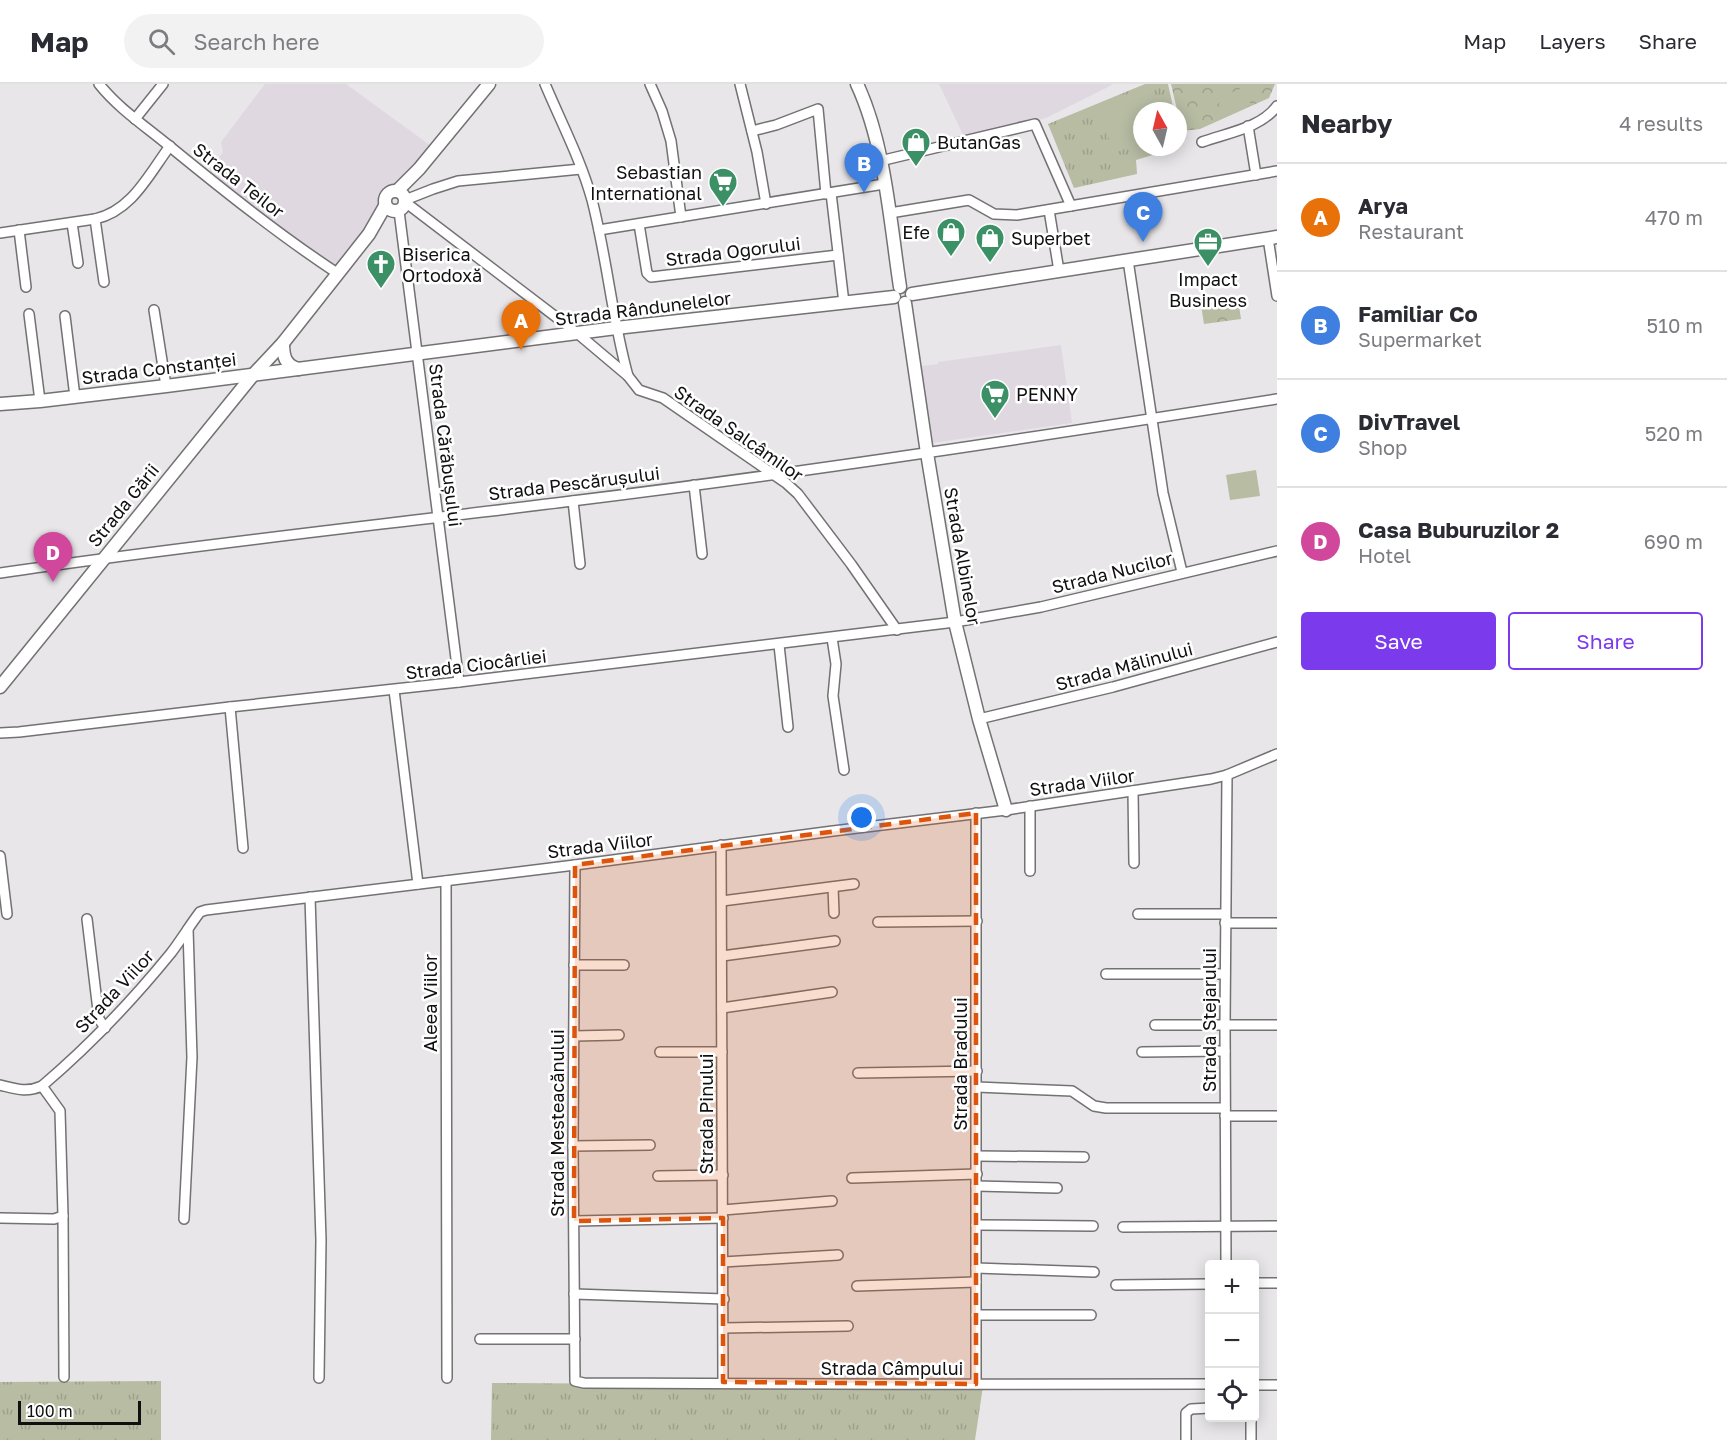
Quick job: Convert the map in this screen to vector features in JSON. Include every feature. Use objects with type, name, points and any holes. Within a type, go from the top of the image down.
[{"type":"street","points":[[99,84],[135,119],[170,146]]},
{"type":"street","points":[[135,119],[163,84]]},
{"type":"street","points":[[398,203],[419,169],[489,84]]},
{"type":"street","points":[[545,84],[591,196],[616,328],[628,376]]},
{"type":"street","points":[[650,84],[662,111],[671,141],[681,217]]},
{"type":"street","points":[[740,84],[753,134],[766,204]]},
{"type":"street","name":"Strada Albinelor","points":[[857,84],[871,120],[890,213],[955,622],[979,719],[1006,810]]},
{"type":"street","points":[[1202,142],[1248,126],[1270,115],[1277,106]]},
{"type":"street","points":[[753,134],[818,108],[844,303]]},
{"type":"street","points":[[880,161],[1035,124],[1071,206]]},
{"type":"street","points":[[1248,126],[1256,175]]},
{"type":"street","name":"Strada Teilor","points":[[0,233],[95,219],[116,212],[127,203],[170,146],[272,226],[337,273]]},
{"type":"street","points":[[398,203],[458,181],[581,169]]},
{"type":"street","points":[[890,213],[969,200],[994,214],[1017,215],[1277,171]]},
{"type":"street","points":[[599,230],[884,184]]},
{"type":"street","points":[[398,203],[576,333],[628,376]]},
{"type":"street","name":"Strada Constanței","points":[[0,404],[253,375],[282,343],[369,234],[398,203]]},
{"type":"street","name":"Strada Cărăbușului","points":[[398,203],[459,682]]},
{"type":"street","points":[[1049,210],[1059,271]]},
{"type":"street","points":[[95,219],[104,282]]},
{"type":"street","points":[[72,223],[78,263]]},
{"type":"street","name":"Strada Ogorului","points":[[639,224],[647,273],[651,277],[838,255]]},
{"type":"street","points":[[19,230],[26,287]]},
{"type":"street","points":[[1272,237],[1277,296]]},
{"type":"street","name":"Strada Rândunelelor","points":[[253,375],[616,328],[844,303],[1272,237]]},
{"type":"street","points":[[1128,260],[1163,493],[1182,572]]},
{"type":"street","points":[[154,310],[166,386]]},
{"type":"street","points":[[29,314],[40,401]]},
{"type":"street","points":[[65,316],[75,397]]},
{"type":"street","points":[[282,343],[288,363],[291,367],[298,369]]},
{"type":"street","name":"Strada Gării","points":[[0,687],[253,375]]},
{"type":"street","name":"Strada Salcâmilor","points":[[628,376],[639,390],[663,398],[798,494],[897,630]]},
{"type":"street","name":"Strada Pescărușului","points":[[0,573],[103,558],[774,475],[1277,399]]},
{"type":"street","points":[[694,485],[702,554]]},
{"type":"street","points":[[573,501],[580,564]]},
{"type":"street","name":"Strada Nucilor","points":[[955,622],[1041,607],[1277,551]]},
{"type":"street","name":"Strada Ciocârliei","points":[[0,733],[394,690],[955,622]]},
{"type":"street","points":[[832,638],[836,664],[833,696],[844,770]]},
{"type":"street","name":"Strada Mălinului","points":[[979,719],[1102,690],[1277,642]]},
{"type":"street","points":[[779,645],[788,727]]},
{"type":"street","points":[[394,690],[418,884]]},
{"type":"street","points":[[230,707],[243,848]]},
{"type":"street","name":"Strada Viilor","points":[[42,1086],[105,1028],[173,951],[200,912],[206,910],[1006,810],[1211,780],[1277,754]]},
{"type":"street","name":"Strada Stejarului","points":[[1226,1260],[1227,775]]},
{"type":"street","points":[[1133,791],[1134,863]]},
{"type":"street","points":[[1030,806],[1030,871]]},
{"type":"street","name":"Strada Bradului","points":[[976,813],[976,1384]]},
{"type":"street","name":"Strada Pinului","points":[[721,845],[723,1382]]},
{"type":"street","points":[[0,856],[7,914]]},
{"type":"street","name":"Strada Mesteacănului","points":[[575,865],[573,1146],[575,1382]]},
{"type":"street","name":"Aleea Viilor","points":[[446,880],[447,1378]]},
{"type":"street","points":[[722,901],[854,884]]},
{"type":"street","points":[[833,887],[834,913]]},
{"type":"street","points":[[310,897],[321,1240],[319,1378]]},
{"type":"street","points":[[1138,914],[1277,923]]},
{"type":"street","points":[[87,919],[99,1018],[105,1028]]},
{"type":"street","points":[[878,922],[977,921]]},
{"type":"street","points":[[184,1219],[192,1057],[188,929]]},
{"type":"street","points":[[722,956],[834,940]]},
{"type":"street","points":[[574,965],[624,965]]},
{"type":"street","points":[[1106,974],[1225,974]]},
{"type":"street","points":[[722,1008],[832,992]]},
{"type":"street","points":[[1155,1024],[1277,1025]]},
{"type":"street","points":[[574,1036],[619,1035]]},
{"type":"street","points":[[1142,1052],[1225,1051]]},
{"type":"street","points":[[660,1052],[722,1052]]},
{"type":"street","points":[[858,1073],[977,1071]]},
{"type":"street","points":[[0,1085],[19,1090],[32,1090],[42,1086],[60,1111],[64,1377]]},
{"type":"street","points":[[977,1087],[1072,1091],[1094,1106],[1106,1108],[1277,1116]]},
{"type":"street","points":[[573,1146],[651,1145]]},
{"type":"street","points":[[976,1156],[1084,1156]]},
{"type":"street","points":[[658,1176],[723,1174]]},
{"type":"street","points":[[852,1178],[976,1174]]},
{"type":"street","points":[[976,1186],[1057,1188]]},
{"type":"street","points":[[574,1221],[723,1214],[832,1202]]},
{"type":"street","points":[[0,1218],[54,1219],[63,1216]]},
{"type":"street","points":[[976,1225],[1093,1226]]},
{"type":"street","points":[[1123,1227],[1277,1226]]},
{"type":"street","points":[[723,1262],[838,1255]]},
{"type":"street","points":[[976,1269],[1094,1272]]},
{"type":"street","points":[[857,1286],[976,1282]]},
{"type":"street","points":[[1259,1283],[1277,1283]]},
{"type":"street","points":[[1116,1285],[1205,1284]]},
{"type":"street","points":[[574,1294],[724,1299]]},
{"type":"street","points":[[976,1316],[1091,1316]]},
{"type":"street","points":[[724,1328],[848,1326]]},
{"type":"street","points":[[480,1339],[575,1339]]},
{"type":"street","name":"Strada Câmpului","points":[[575,1382],[860,1385],[1205,1384]]},
{"type":"street","points":[[1259,1385],[1277,1384]]},
{"type":"street","points":[[1186,1440],[1186,1413],[1191,1409],[1205,1408]]},
{"type":"street","points":[[1251,1422],[1251,1440]]},
{"type":"highlighted area","points":[[976,813],[976,1384],[723,1382],[723,1218],[574,1221],[575,865]]},
{"type":"shaded area","points":[[265,84],[346,84],[431,146],[340,270],[208,173],[223,152],[221,142]]},
{"type":"shaded area","points":[[939,84],[1112,85],[1046,118],[964,137]]},
{"type":"shaded area","points":[[1061,345],[1072,423],[932,443],[921,366]]},
{"type":"green space","points":[[1145,84],[1168,84],[1172,102],[1133,102],[1133,156],[1149,156],[1136,160],[1137,174],[1074,188],[1048,124]]},
{"type":"green space","points":[[1171,84],[1275,84],[1269,98],[1200,129],[1187,130],[1187,102],[1175,102]]},
{"type":"green space","points":[[1242,88],[1251,105],[1225,116],[1217,99]]},
{"type":"green space","points":[[1153,93],[1156,102],[1133,102],[1133,115],[1128,104]]},
{"type":"green space","points":[[1119,96],[1133,129],[1133,146],[1115,153],[1095,106]]},
{"type":"green space","points":[[1238,299],[1241,319],[1204,324],[1201,305]]},
{"type":"green space","points":[[1256,470],[1260,496],[1230,500],[1226,475]]},
{"type":"green space","points":[[161,1381],[161,1440],[0,1440],[0,1382]]},
{"type":"green space","points":[[492,1383],[983,1386],[975,1440],[491,1440]]},
{"type":"place","name":"ButanGas","points":[[916,168]]},
{"type":"place","name":"Familiar Co","points":[[864,193]]},
{"type":"place","name":"Sebastian International","points":[[723,208]]},
{"type":"place","name":"DivTravel","points":[[1143,242]]},
{"type":"place","name":"Efe","points":[[951,258]]},
{"type":"place","name":"Superbet","points":[[990,264]]},
{"type":"place","name":"Impact Business","points":[[1208,268]]},
{"type":"place","name":"Biserica Ortodoxă","points":[[381,290]]},
{"type":"place","name":"Arya","points":[[521,350]]},
{"type":"place","name":"PENNY","points":[[995,420]]},
{"type":"place","name":"Casa Buburuzilor 2","points":[[53,582]]}]
